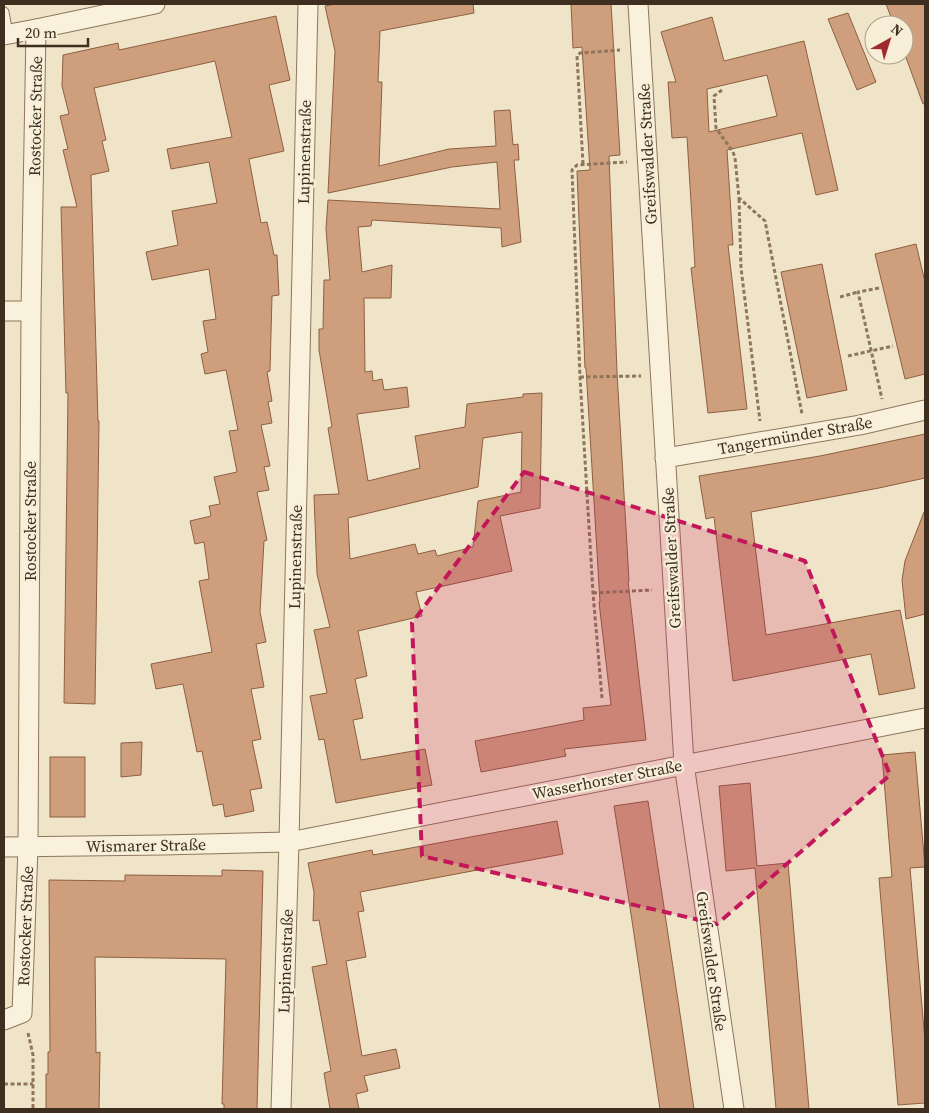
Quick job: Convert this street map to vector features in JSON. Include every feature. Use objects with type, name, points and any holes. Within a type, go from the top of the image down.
[{"type":"street","points":[[6,34],[155,4]]},
{"type":"street","name":"Lupinenstraße","points":[[281,1109],[308,4]]},
{"type":"street","name":"Greifswalder Straße","points":[[638,4],[684,764],[734,1109]]},
{"type":"street","name":"Rostocker Straße","points":[[22,1013],[28,848],[31,311],[36,29]]},
{"type":"street","points":[[4,311],[31,311]]},
{"type":"street","name":"Tangermünder Straße","points":[[665,458],[763,442],[925,410]]},
{"type":"street","name":"Wasserhorster Straße","points":[[289,842],[925,718]]},
{"type":"street","name":"Wismarer Straße","points":[[4,847],[162,846],[289,842]]},
{"type":"street","points":[[4,1020],[22,1013]]},
{"type":"lane","points":[[4,12],[6,34]]},
{"type":"path","points":[[583,164],[577,56],[580,53],[641,48]]},
{"type":"path","points":[[722,90],[714,96],[716,128],[733,152],[738,198],[741,268],[763,442]]},
{"type":"path","points":[[602,698],[593,593],[580,377],[572,170],[577,165],[583,164],[648,161]]},
{"type":"path","points":[[738,198],[765,221],[806,434]]},
{"type":"path","points":[[840,297],[879,288]]},
{"type":"path","points":[[858,292],[887,419]]},
{"type":"path","points":[[848,356],[893,346]]},
{"type":"path","points":[[580,377],[660,376]]},
{"type":"path","points":[[593,593],[673,589]]},
{"type":"path","points":[[22,1013],[32,1048],[33,1109]]},
{"type":"path","points":[[4,1084],[33,1084]]},
{"type":"highlighted area","points":[[524,472],[805,561],[890,775],[717,924],[422,856],[412,623]]},
{"type":"building","points":[[335,4],[473,4],[474,13],[380,31],[378,82],[382,82],[379,166],[449,149],[496,146],[494,111],[510,110],[513,145],[518,144],[519,160],[514,160],[521,242],[502,247],[501,228],[372,220],[371,226],[358,227],[362,272],[392,265],[391,298],[364,298],[365,372],[372,371],[373,381],[382,379],[384,390],[407,387],[409,407],[357,414],[368,481],[420,468],[415,436],[465,427],[467,404],[523,397],[523,394],[542,393],[540,508],[500,516],[512,571],[416,592],[422,616],[358,631],[367,676],[355,679],[363,718],[353,720],[361,760],[425,749],[432,785],[336,803],[324,739],[319,740],[310,696],[327,693],[314,630],[330,627],[317,574],[314,495],[339,494],[328,428],[332,427],[319,350],[319,329],[323,329],[324,280],[330,280],[326,229],[328,200],[500,209],[497,162],[452,167],[328,193],[335,51],[325,6]],"holes":[[[522,432],[521,492],[478,501],[473,547],[437,556],[435,550],[418,554],[415,544],[350,559],[348,518],[478,487],[483,438]]]},
{"type":"building","points":[[571,4],[611,4],[620,155],[609,156],[617,372],[628,581],[646,740],[564,749],[566,756],[481,772],[475,741],[584,720],[583,708],[611,705],[599,602],[585,368],[577,171],[590,170],[582,47],[573,48]]},
{"type":"building","points":[[886,4],[925,4],[925,103],[923,104],[909,65],[914,65],[914,15],[890,15]]},
{"type":"building","points":[[848,13],[864,52],[864,65],[869,65],[876,82],[857,90],[828,19]]},
{"type":"building","points":[[276,16],[290,80],[269,85],[284,151],[249,159],[261,223],[267,222],[274,255],[277,255],[279,295],[272,296],[270,371],[267,372],[272,401],[268,402],[272,423],[261,425],[270,466],[264,467],[269,490],[257,492],[267,540],[264,541],[260,612],[266,642],[256,644],[264,687],[251,689],[261,739],[252,741],[262,788],[250,790],[254,811],[225,817],[223,804],[213,806],[202,751],[197,752],[183,684],[156,689],[151,664],[212,652],[199,581],[209,579],[204,542],[195,544],[190,521],[211,516],[209,506],[220,504],[214,477],[237,472],[229,431],[238,430],[226,370],[205,374],[201,354],[208,352],[203,321],[216,319],[209,269],[152,280],[146,252],[178,245],[172,211],[217,203],[209,162],[171,169],[167,149],[232,137],[215,61],[94,88],[106,140],[102,141],[109,171],[91,175],[99,421],[95,704],[64,703],[68,393],[66,393],[61,207],[77,207],[63,150],[68,149],[60,116],[69,114],[62,86],[63,55],[118,43],[119,50]]},
{"type":"building","points":[[712,17],[724,61],[804,41],[838,190],[816,195],[802,133],[727,150],[733,245],[728,245],[747,409],[708,413],[691,268],[695,267],[687,137],[672,138],[668,82],[676,82],[661,32]],"holes":[[[767,75],[777,116],[709,132],[707,89]]]},
{"type":"building","points":[[916,244],[925,282],[925,374],[905,379],[875,254]]},
{"type":"building","points":[[822,264],[847,390],[807,398],[781,272]]},
{"type":"building","points":[[925,434],[925,478],[751,512],[766,635],[900,610],[915,688],[879,695],[871,654],[733,681],[714,517],[706,519],[699,476],[820,456]]},
{"type":"building","points":[[924,512],[925,614],[906,619],[902,580],[905,561]]},
{"type":"building","points":[[142,742],[141,775],[121,777],[121,743]]},
{"type":"building","points":[[915,752],[925,867],[910,868],[925,1041],[925,1103],[898,1105],[879,878],[892,877],[882,755]]},
{"type":"building","points":[[50,757],[85,757],[85,817],[50,817]]},
{"type":"building","points":[[750,783],[757,866],[788,863],[809,1109],[776,1109],[755,868],[726,871],[719,786]]},
{"type":"building","points":[[648,801],[694,1109],[660,1109],[614,806]]},
{"type":"building","points":[[557,821],[563,854],[360,892],[364,911],[358,912],[366,957],[346,961],[362,1056],[396,1049],[400,1068],[364,1076],[368,1091],[356,1094],[359,1109],[330,1109],[324,1073],[331,1071],[312,967],[327,964],[319,920],[313,921],[314,892],[308,863],[372,850],[373,855]]},
{"type":"building","points":[[222,870],[263,871],[257,1109],[224,1109],[224,1104],[222,1104],[226,959],[95,957],[96,1053],[100,1052],[99,1109],[46,1109],[46,1074],[48,1074],[48,1052],[50,1052],[49,880],[125,881],[125,875],[222,876]]}]
